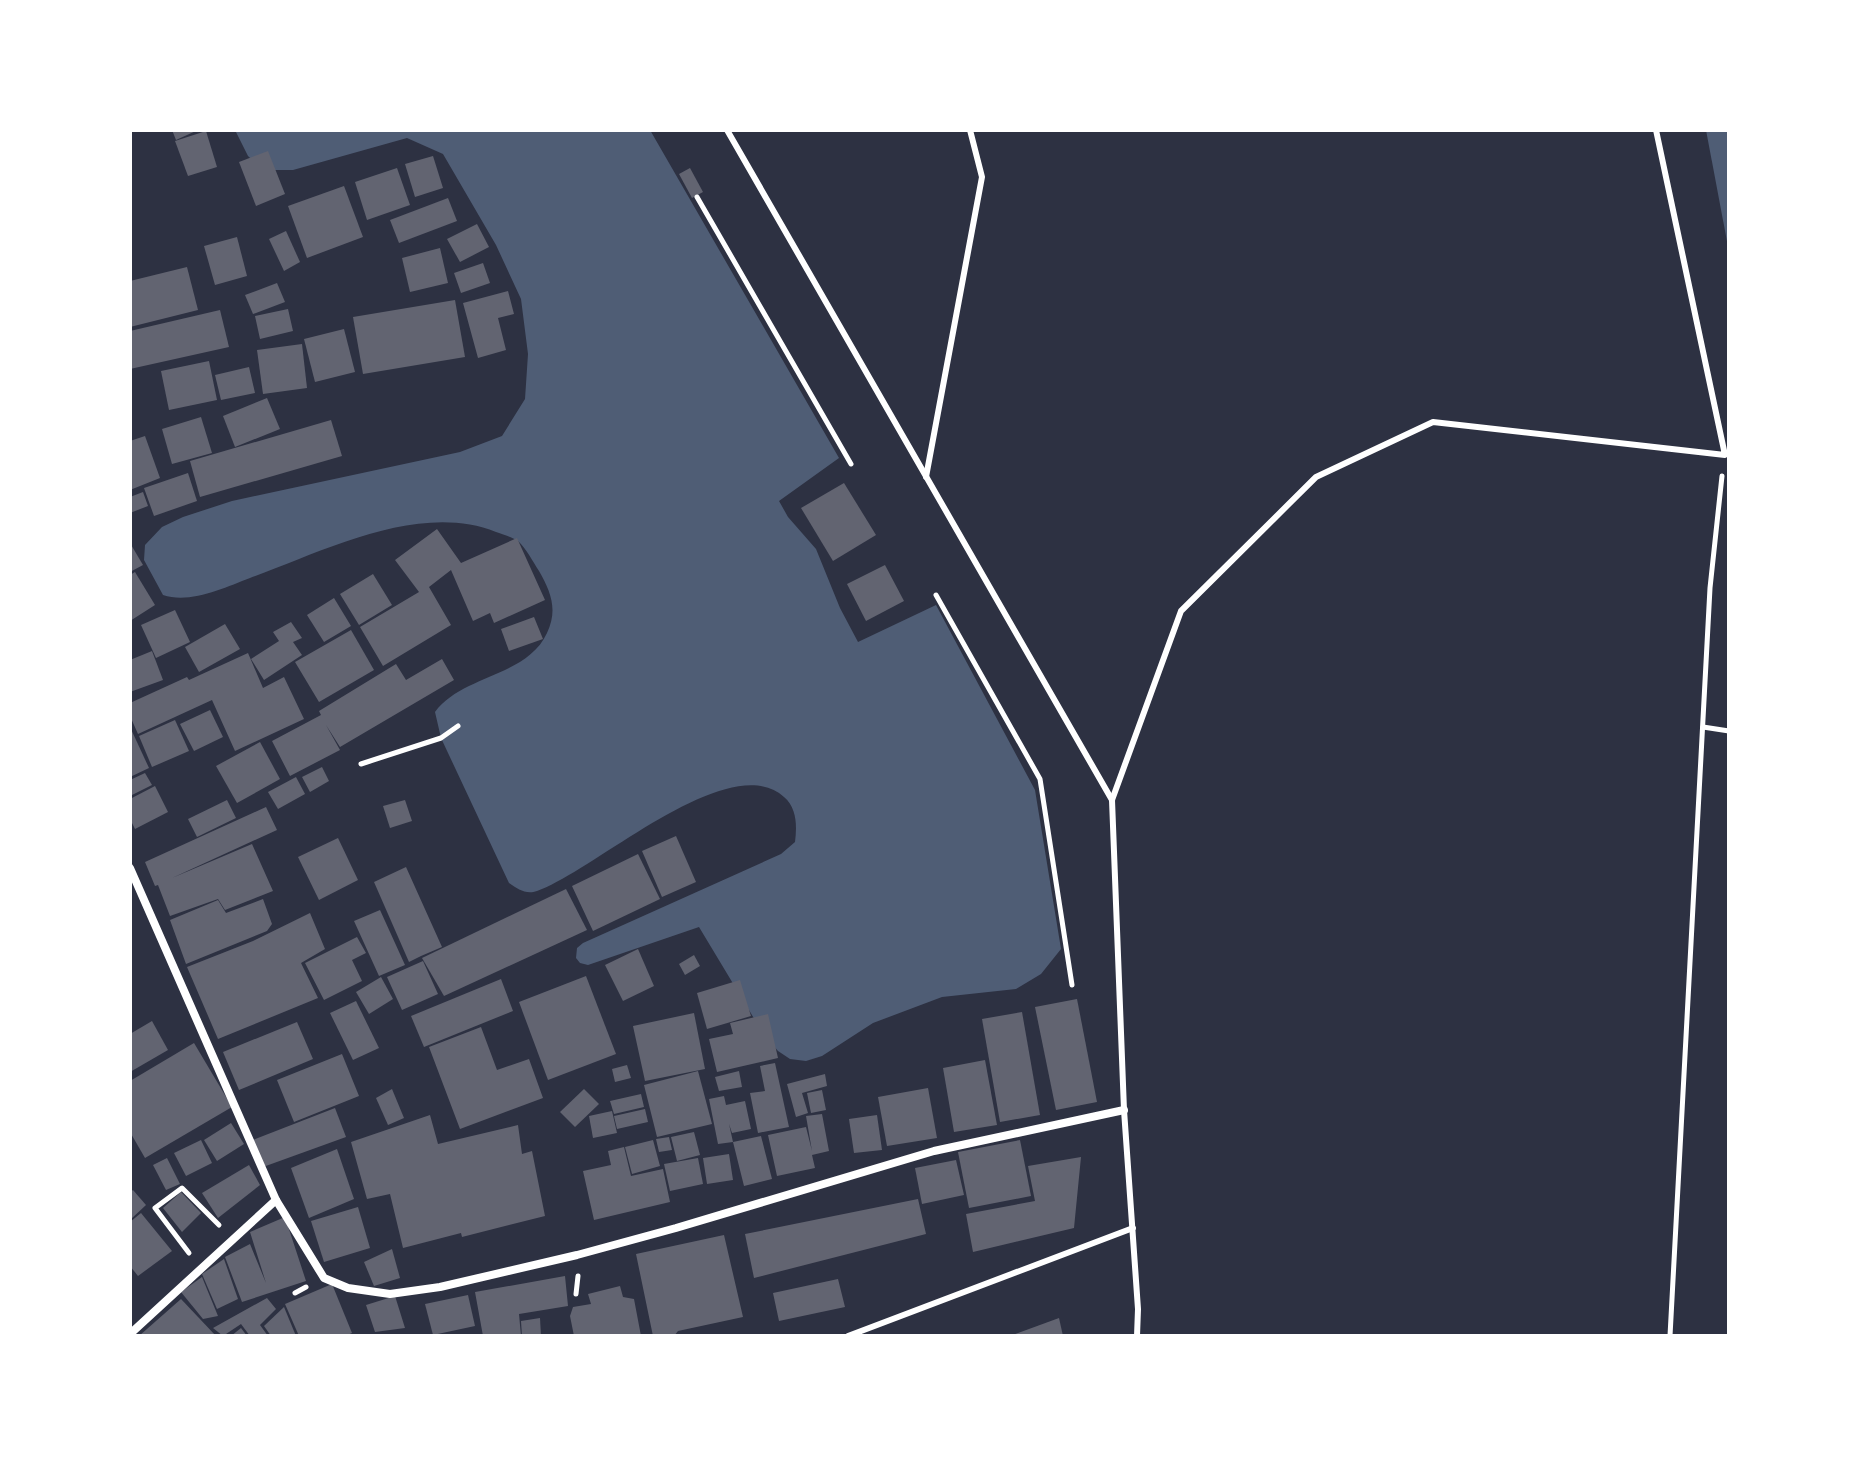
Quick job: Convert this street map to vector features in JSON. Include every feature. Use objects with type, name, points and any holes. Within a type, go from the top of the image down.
[{"type":"street","points":[[130,868],[276,1200],[324,1278],[348,1288],[390,1294],[440,1287],[577,1255],[878,1170],[934,1151],[1124,1110]]},
{"type":"street","points":[[130,1334],[276,1200]]},
{"type":"lane","points":[[727,130],[1112,800]]},
{"type":"lane","points":[[926,477],[982,177],[970,130]]},
{"type":"lane","points":[[1137,1336],[1124,1110],[1112,800],[1181,611],[1316,477],[1433,422],[1725,455],[1656,130]]},
{"type":"lane","points":[[848,1336],[1133,1228]]},
{"type":"path","points":[[697,197],[851,464]]},
{"type":"path","points":[[1670,1336],[1710,588],[1725,455]]},
{"type":"path","points":[[936,595],[1040,779],[1072,985]]},
{"type":"path","points":[[361,764],[441,738],[458,726]]},
{"type":"path","points":[[1703,727],[1729,731]]},
{"type":"path","points":[[202,1269],[155,1208],[182,1188],[233,1240]]},
{"type":"water","points":[[235,130],[650,130],[839,458],[779,501],[788,517],[816,549],[840,608],[858,642],[936,605],[1035,790],[1061,949],[1041,974],[1016,989],[942,997],[873,1023],[822,1056],[806,1061],[790,1059],[764,1035],[699,927],[588,965],[580,963],[576,958],[577,948],[583,943],[781,854],[795,842],[795,818],[784,797],[760,786],[730,788],[696,800],[661,818],[537,891],[526,892],[509,883],[441,738],[435,712],[461,690],[525,659],[538,648],[547,633],[552,617],[552,601],[547,586],[524,547],[510,537],[466,524],[435,522],[403,526],[339,544],[207,594],[184,598],[163,595],[144,560],[145,545],[162,527],[232,501],[460,452],[502,436],[525,399],[528,354],[521,299],[496,245],[443,154],[407,138],[293,170],[263,170],[248,156]]},
{"type":"water","points":[[1706,130],[1729,130],[1729,252]]},
{"type":"building","points":[[172,130],[198,130],[176,140]]},
{"type":"building","points":[[206,131],[217,167],[188,176],[175,141]]},
{"type":"building","points":[[268,151],[285,194],[256,206],[239,162]]},
{"type":"building","points":[[433,156],[443,188],[415,197],[405,164]]},
{"type":"building","points":[[397,168],[410,205],[367,220],[355,182]]},
{"type":"building","points":[[690,168],[703,192],[692,198],[679,174]]},
{"type":"building","points":[[344,186],[363,237],[307,258],[288,206]]},
{"type":"building","points":[[448,198],[457,221],[399,243],[390,220]]},
{"type":"building","points":[[477,224],[489,247],[460,262],[447,239]]},
{"type":"building","points":[[286,231],[300,262],[284,271],[269,239]]},
{"type":"building","points":[[237,237],[247,276],[215,285],[204,246]]},
{"type":"building","points":[[440,248],[448,283],[410,292],[402,258]]},
{"type":"building","points":[[483,263],[490,283],[461,293],[454,273]]},
{"type":"building","points":[[187,267],[198,310],[130,327],[130,281]]},
{"type":"building","points":[[277,283],[285,302],[253,314],[245,295]]},
{"type":"building","points":[[508,291],[514,314],[498,318],[506,350],[478,358],[463,303]]},
{"type":"building","points":[[455,300],[465,357],[363,374],[353,317]]},
{"type":"building","points":[[288,309],[293,331],[260,339],[255,316]]},
{"type":"building","points":[[220,310],[229,347],[130,369],[130,331]]},
{"type":"building","points":[[344,329],[355,372],[315,382],[304,339]]},
{"type":"building","points":[[302,344],[307,388],[263,394],[257,350]]},
{"type":"building","points":[[209,361],[217,400],[169,410],[161,371]]},
{"type":"building","points":[[249,367],[255,393],[221,400],[215,375]]},
{"type":"building","points":[[267,398],[280,429],[235,447],[223,416]]},
{"type":"building","points":[[201,417],[212,453],[172,464],[162,429]]},
{"type":"building","points":[[331,420],[342,456],[200,497],[190,461]]},
{"type":"building","points":[[145,436],[160,478],[130,490],[130,441]]},
{"type":"building","points":[[188,473],[197,501],[154,516],[144,488]]},
{"type":"building","points":[[844,483],[876,535],[833,561],[801,508]]},
{"type":"building","points":[[143,492],[148,506],[130,513],[130,497]]},
{"type":"building","points":[[437,529],[461,563],[517,538],[545,600],[494,623],[490,613],[473,621],[451,570],[429,587],[451,625],[383,666],[360,627],[419,592],[395,560]]},
{"type":"building","points":[[130,543],[143,565],[130,572]]},
{"type":"building","points":[[885,565],[904,601],[866,621],[847,584]]},
{"type":"building","points":[[135,572],[155,605],[130,621],[130,575]]},
{"type":"building","points":[[373,574],[392,605],[359,625],[340,594]]},
{"type":"building","points":[[334,598],[351,626],[324,642],[307,615]]},
{"type":"building","points":[[175,610],[190,642],[156,658],[141,625]]},
{"type":"building","points":[[534,617],[543,639],[509,651],[501,629]]},
{"type":"building","points":[[291,622],[302,638],[293,642],[302,655],[264,680],[251,659],[279,641],[273,632]]},
{"type":"building","points":[[225,624],[240,649],[199,672],[185,647]]},
{"type":"building","points":[[351,630],[374,670],[319,702],[295,662]]},
{"type":"building","points":[[152,651],[163,680],[130,692],[130,660]]},
{"type":"building","points":[[248,653],[263,688],[284,677],[304,719],[235,751],[212,700],[138,734],[130,716],[130,703]]},
{"type":"building","points":[[442,659],[454,680],[340,747],[326,725],[340,750],[290,776],[272,741],[321,715],[319,711],[396,664],[406,680]]},
{"type":"building","points":[[210,710],[223,737],[194,751],[180,724]]},
{"type":"building","points":[[175,720],[189,751],[152,767],[139,736]]},
{"type":"building","points":[[130,727],[149,768],[130,777]]},
{"type":"building","points":[[260,742],[280,779],[237,803],[216,766]]},
{"type":"building","points":[[322,767],[329,781],[310,792],[302,777]]},
{"type":"building","points":[[145,773],[152,785],[130,796],[130,780]]},
{"type":"building","points":[[296,777],[305,794],[278,809],[268,792]]},
{"type":"building","points":[[155,786],[168,812],[135,829],[130,819],[130,799]]},
{"type":"building","points":[[227,800],[236,818],[197,837],[188,819]]},
{"type":"building","points":[[405,800],[412,821],[390,828],[383,806]]},
{"type":"building","points":[[266,807],[277,830],[172,878],[252,844],[273,891],[225,910],[218,899],[170,916],[145,862]]},
{"type":"building","points":[[676,836],[696,882],[662,897],[642,851]]},
{"type":"building","points":[[338,838],[358,880],[319,900],[298,857]]},
{"type":"building","points":[[638,854],[660,899],[593,931],[572,886]]},
{"type":"building","points":[[406,867],[442,947],[409,962],[374,882]]},
{"type":"building","points":[[566,889],[587,930],[444,996],[422,958]]},
{"type":"building","points":[[263,899],[272,924],[267,931],[186,964],[170,920],[218,900],[226,913]]},
{"type":"building","points":[[380,910],[405,965],[379,976],[354,921]]},
{"type":"building","points":[[310,913],[325,949],[301,963],[318,998],[218,1039],[187,967],[253,941]]},
{"type":"building","points":[[357,937],[366,953],[352,960],[362,981],[324,1000],[305,963]]},
{"type":"building","points":[[638,949],[654,986],[623,1001],[605,965]]},
{"type":"building","points":[[694,955],[700,966],[685,975],[679,964]]},
{"type":"building","points":[[423,961],[438,994],[402,1010],[387,977]]},
{"type":"building","points":[[586,976],[616,1054],[548,1080],[519,1002]]},
{"type":"building","points":[[381,977],[393,999],[369,1014],[356,992]]},
{"type":"building","points":[[501,979],[513,1011],[424,1047],[411,1016]]},
{"type":"building","points":[[740,980],[751,1016],[707,1029],[697,993]]},
{"type":"building","points":[[1077,999],[1097,1102],[1056,1110],[1035,1007]]},
{"type":"building","points":[[356,1001],[379,1048],[353,1060],[330,1013]]},
{"type":"building","points":[[1022,1012],[1040,1115],[1000,1122],[982,1019]]},
{"type":"building","points":[[694,1013],[705,1069],[645,1081],[633,1026]]},
{"type":"building","points":[[768,1014],[778,1058],[717,1072],[709,1039],[733,1034],[730,1023]]},
{"type":"building","points":[[152,1021],[168,1050],[130,1072],[130,1034]]},
{"type":"building","points":[[297,1022],[313,1059],[239,1090],[223,1052]]},
{"type":"building","points":[[481,1027],[497,1070],[529,1059],[543,1098],[460,1129],[429,1047]]},
{"type":"building","points":[[194,1043],[232,1107],[145,1158],[130,1132],[130,1081]]},
{"type":"building","points":[[342,1054],[359,1096],[294,1122],[277,1080]]},
{"type":"building","points":[[985,1060],[997,1125],[954,1132],[943,1068]]},
{"type":"building","points":[[775,1063],[789,1127],[758,1133],[750,1093],[765,1091],[760,1066]]},
{"type":"building","points":[[627,1065],[631,1078],[615,1082],[612,1069]]},
{"type":"building","points":[[698,1071],[712,1124],[657,1137],[644,1085]]},
{"type":"building","points":[[739,1071],[742,1087],[719,1091],[715,1077]]},
{"type":"building","points":[[825,1074],[827,1086],[802,1093],[808,1113],[796,1117],[787,1084]]},
{"type":"building","points":[[928,1088],[937,1138],[887,1146],[878,1097]]},
{"type":"building","points":[[392,1089],[404,1118],[388,1125],[376,1098]]},
{"type":"building","points":[[584,1089],[599,1104],[575,1127],[560,1112]]},
{"type":"building","points":[[822,1090],[826,1110],[811,1113],[807,1093]]},
{"type":"building","points":[[641,1094],[644,1107],[614,1114],[610,1101]]},
{"type":"building","points":[[724,1096],[726,1105],[745,1101],[751,1129],[732,1133],[729,1124],[733,1142],[718,1144],[709,1099]]},
{"type":"building","points":[[335,1108],[346,1137],[263,1167],[253,1140]]},
{"type":"building","points":[[645,1109],[648,1122],[617,1129],[614,1116]]},
{"type":"building","points":[[612,1111],[617,1133],[593,1138],[589,1116]]},
{"type":"building","points":[[822,1114],[829,1151],[812,1155],[815,1168],[777,1176],[768,1135],[806,1127],[812,1151],[806,1116]]},
{"type":"building","points":[[430,1115],[438,1144],[518,1125],[522,1154],[532,1151],[545,1216],[403,1248],[390,1194],[367,1199],[351,1142]]},
{"type":"building","points":[[877,1115],[882,1150],[854,1153],[849,1119]]},
{"type":"building","points":[[231,1123],[244,1144],[217,1161],[204,1140]]},
{"type":"building","points":[[694,1132],[700,1155],[677,1161],[671,1137]]},
{"type":"building","points":[[761,1136],[772,1179],[744,1186],[733,1142]]},
{"type":"building","points":[[669,1137],[672,1150],[659,1152],[656,1139]]},
{"type":"building","points":[[201,1140],[212,1163],[186,1176],[174,1153]]},
{"type":"building","points":[[653,1140],[660,1166],[632,1174],[625,1147]]},
{"type":"building","points":[[1020,1140],[1031,1196],[969,1208],[958,1152]]},
{"type":"building","points":[[624,1147],[631,1176],[663,1169],[670,1202],[594,1220],[583,1171],[611,1165],[608,1151]]},
{"type":"building","points":[[337,1149],[354,1199],[309,1218],[291,1168]]},
{"type":"building","points":[[729,1154],[733,1180],[707,1184],[703,1158]]},
{"type":"building","points":[[1081,1157],[1074,1228],[973,1252],[966,1214],[1035,1201],[1028,1166]]},
{"type":"building","points":[[167,1158],[180,1184],[166,1190],[153,1165]]},
{"type":"building","points":[[698,1158],[703,1184],[670,1191],[664,1164]]},
{"type":"building","points":[[956,1160],[964,1195],[922,1204],[915,1168]]},
{"type":"building","points":[[249,1165],[260,1185],[218,1218],[202,1193]]},
{"type":"building","points":[[133,1190],[146,1205],[130,1220],[130,1192]]},
{"type":"building","points":[[181,1192],[201,1213],[182,1232],[163,1208]]},
{"type":"building","points":[[918,1199],[926,1234],[754,1278],[745,1234]]},
{"type":"building","points":[[358,1207],[370,1248],[324,1262],[311,1221]]},
{"type":"building","points":[[141,1213],[172,1251],[138,1276],[130,1266],[130,1222]]},
{"type":"building","points":[[285,1217],[306,1281],[242,1302],[225,1257],[250,1244],[266,1283],[250,1232]]},
{"type":"building","points":[[724,1235],[743,1317],[678,1331],[674,1336],[653,1336],[636,1254]]},
{"type":"building","points":[[392,1249],[400,1278],[374,1286],[364,1262]]},
{"type":"building","points":[[224,1259],[238,1299],[217,1309],[202,1274]]},
{"type":"building","points":[[565,1276],[568,1306],[519,1314],[521,1336],[483,1336],[475,1292]]},
{"type":"building","points":[[202,1277],[218,1316],[203,1319],[181,1292]]},
{"type":"building","points":[[838,1279],[845,1307],[779,1321],[773,1293]]},
{"type":"building","points":[[332,1284],[352,1333],[345,1336],[299,1336],[285,1304]]},
{"type":"building","points":[[620,1286],[623,1297],[634,1299],[641,1336],[574,1336],[570,1316],[573,1307],[591,1304],[588,1294]]},
{"type":"building","points":[[468,1295],[475,1326],[433,1335],[425,1304]]},
{"type":"building","points":[[395,1296],[405,1328],[375,1332],[366,1305]]},
{"type":"building","points":[[267,1298],[276,1309],[260,1325],[268,1336],[250,1336],[241,1324],[223,1336],[213,1328]]},
{"type":"building","points":[[181,1299],[216,1336],[139,1336]]},
{"type":"building","points":[[284,1307],[296,1336],[271,1336],[264,1326]]},
{"type":"building","points":[[540,1318],[541,1336],[522,1336],[521,1321]]},
{"type":"building","points":[[1059,1318],[1063,1336],[1010,1336]]},
{"type":"building","points":[[241,1328],[247,1336],[231,1336]]}]
